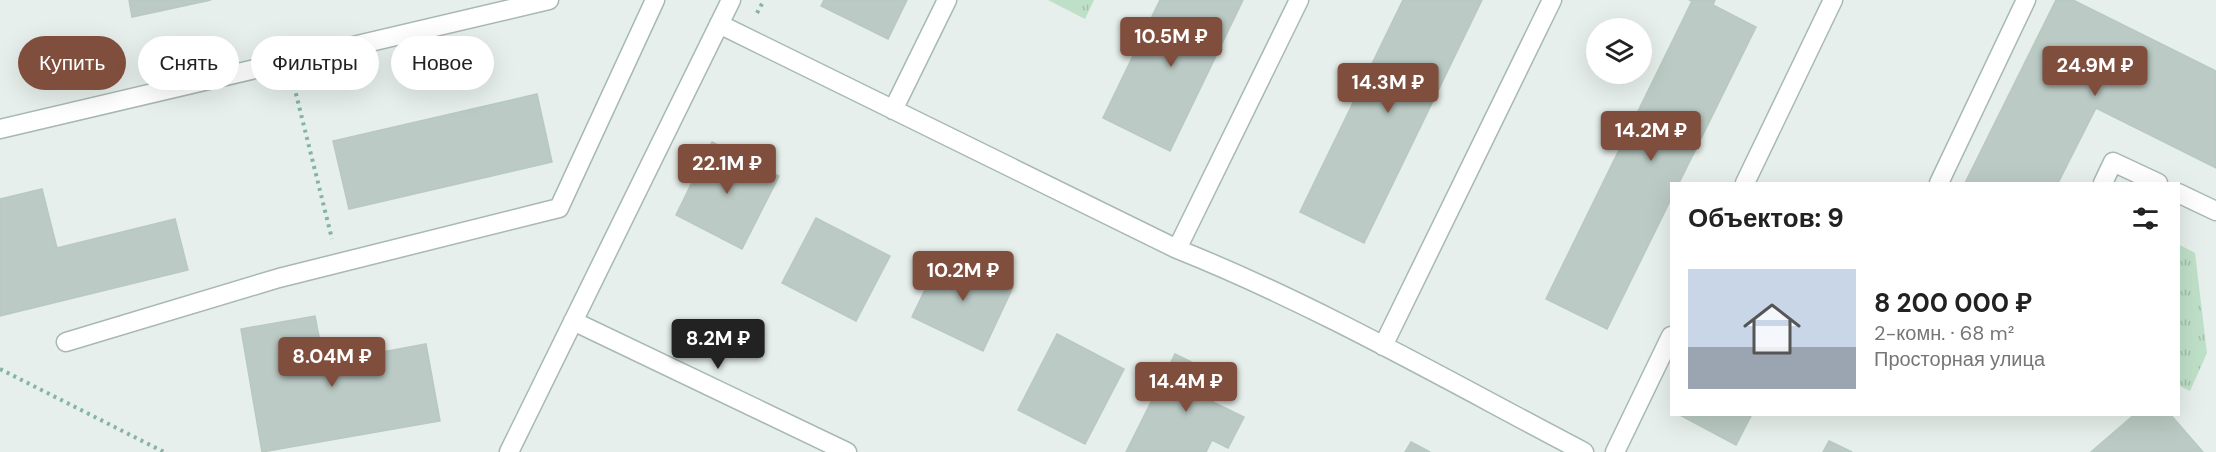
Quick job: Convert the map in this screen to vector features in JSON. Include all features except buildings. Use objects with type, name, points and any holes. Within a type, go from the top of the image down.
[{"type":"street","points":[[379,40],[549,0]]},
{"type":"street","points":[[66,342],[279,278],[559,208],[655,0]]},
{"type":"street","points":[[509,452],[730,0]]},
{"type":"street","points":[[893,110],[946,0]]},
{"type":"street","points":[[1177,249],[1299,0]]},
{"type":"street","points":[[1383,346],[1552,0]]},
{"type":"street","points":[[1745,182],[1833,0]]},
{"type":"street","points":[[1939,182],[2026,0]]},
{"type":"street","points":[[719,24],[1177,249],[1217,265],[1383,346],[1584,452]]},
{"type":"street","points":[[0,129],[251,71]]},
{"type":"street","points":[[2103,182],[2113,162],[2156,182]]},
{"type":"street","points":[[2180,194],[2216,211]]},
{"type":"street","points":[[573,321],[847,452]]},
{"type":"street","points":[[1615,452],[1670,338]]},
{"type":"path","points":[[295,90],[338,263]]},
{"type":"path","points":[[0,369],[164,452]]},
{"type":"green space","points":[[1048,0],[1094,0],[1085,19]]},
{"type":"green space","points":[[2180,245],[2195,253],[2207,353],[2190,391],[2180,386]]}]
